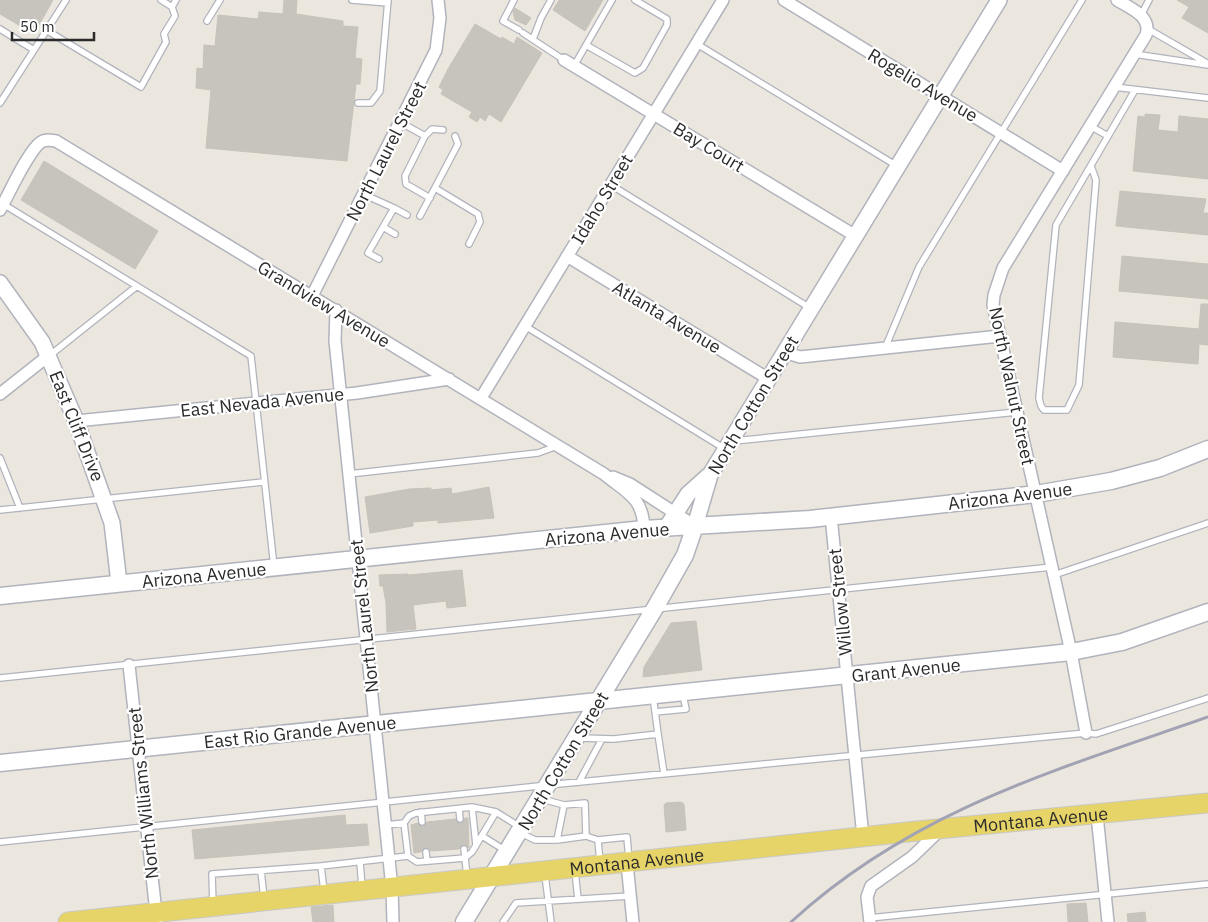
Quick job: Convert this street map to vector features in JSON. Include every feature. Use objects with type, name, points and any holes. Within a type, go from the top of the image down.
[{"type":"main road","name":"Arizona Avenue","points":[[0,596],[644,529],[831,516],[1036,494],[1119,479],[1160,468],[1208,449]]},
{"type":"main road","name":"North Cotton Street","points":[[464,922],[656,608],[685,555],[695,526]]},
{"type":"main road","name":"Grant Avenue","points":[[600,700],[1071,652],[1122,642],[1208,612]]},
{"type":"main road","name":"East Rio Grande Avenue","points":[[0,763],[600,700]]},
{"type":"main road","name":"Montana Avenue","points":[[68,922],[157,917],[213,907],[628,864],[863,837],[1208,803]]},
{"type":"street","name":"North Laurel Street","points":[[312,296],[436,50],[440,18],[438,0]]},
{"type":"street","name":"Idaho Street","points":[[481,398],[723,0]]},
{"type":"street","name":"Rogelio Avenue","points":[[784,0],[1062,171]]},
{"type":"street","name":"North Cotton Street","points":[[695,526],[710,475],[727,445],[999,0]]},
{"type":"street","points":[[1117,0],[1142,16],[1148,29]]},
{"type":"street","name":"North Walnut Street","points":[[1086,733],[1071,652],[993,305],[997,282],[1148,29]]},
{"type":"street","name":"Bay Court","points":[[569,63],[854,235]]},
{"type":"street","name":"Grandview Avenue","points":[[1,207],[33,151],[43,141],[49,139],[56,141],[604,474],[638,502],[644,515],[644,529]]},
{"type":"street","name":"Atlanta Avenue","points":[[568,256],[768,378]]},
{"type":"street","name":"East Cliff Drive","points":[[0,282],[42,342],[76,421],[106,499],[112,523],[119,584]]},
{"type":"street","name":"North Laurel Street","points":[[336,310],[335,340],[340,394],[384,802],[394,922]]},
{"type":"street","points":[[784,352],[800,357],[1000,336]]},
{"type":"street","points":[[0,394],[48,356]]},
{"type":"street","name":"East Nevada Avenue","points":[[76,421],[340,394],[449,379]]},
{"type":"street","name":"Grandview Avenue","points":[[604,474],[630,484],[695,526]]},
{"type":"street","points":[[666,528],[688,494],[710,475]]},
{"type":"street","name":"Willow Street","points":[[831,516],[863,837]]},
{"type":"street","name":"North Williams Street","points":[[129,665],[157,917]]},
{"type":"street","points":[[1097,815],[1108,922]]},
{"type":"street","points":[[869,920],[867,897],[870,886],[912,857],[941,830]]},
{"type":"street","points":[[628,864],[632,922]]},
{"type":"lane","points":[[0,103],[66,0]]},
{"type":"lane","points":[[46,30],[141,87],[166,42],[164,34],[175,16],[172,7],[161,0]]},
{"type":"lane","points":[[172,7],[176,0]]},
{"type":"lane","points":[[207,21],[220,0]]},
{"type":"lane","points":[[352,0],[388,1],[380,91],[370,103],[358,103]]},
{"type":"lane","points":[[514,0],[503,21],[569,63],[586,45],[612,0]]},
{"type":"lane","points":[[533,39],[541,18],[551,0]]},
{"type":"lane","points":[[586,45],[635,72],[643,68],[667,25],[667,19],[634,0]]},
{"type":"lane","points":[[884,349],[919,267],[1082,0]]},
{"type":"lane","points":[[1142,16],[1150,0]]},
{"type":"lane","points":[[1148,29],[1208,65]]},
{"type":"lane","points":[[0,30],[34,50]]},
{"type":"lane","points":[[697,44],[897,166]]},
{"type":"lane","points":[[1134,54],[1208,65]]},
{"type":"lane","points":[[1114,88],[1208,98]]},
{"type":"lane","points":[[1091,166],[1096,180],[1079,385],[1067,410],[1044,410],[1039,398],[1056,225],[1135,90]]},
{"type":"lane","points":[[400,122],[425,136]]},
{"type":"lane","points":[[1090,126],[1108,136]]},
{"type":"lane","points":[[430,198],[406,184],[405,176],[425,136],[432,129],[443,130]]},
{"type":"lane","points":[[420,216],[458,144],[455,136]]},
{"type":"lane","points":[[611,185],[810,308]]},
{"type":"lane","points":[[435,188],[478,214],[480,222],[469,244]]},
{"type":"lane","points":[[363,194],[407,215]]},
{"type":"lane","points":[[1,207],[137,286],[251,356],[263,482],[274,567]]},
{"type":"lane","points":[[379,259],[368,253],[394,208]]},
{"type":"lane","points":[[383,226],[395,234]]},
{"type":"lane","points":[[48,356],[137,286]]},
{"type":"lane","points":[[525,326],[727,445],[1017,412]]},
{"type":"lane","points":[[349,474],[538,453],[558,445]]},
{"type":"lane","points":[[0,458],[20,508]]},
{"type":"lane","points":[[0,510],[263,482]]},
{"type":"lane","points":[[0,678],[656,608],[1053,571],[1208,522]]},
{"type":"lane","points":[[656,712],[686,709],[683,692]]},
{"type":"lane","points":[[653,695],[664,774]]},
{"type":"lane","points":[[0,842],[384,802],[544,792],[579,782],[1108,732],[1208,698]]},
{"type":"lane","points":[[577,738],[658,734]]},
{"type":"lane","points":[[579,782],[602,738]]},
{"type":"lane","points":[[544,792],[564,805],[585,803],[586,836]]},
{"type":"lane","points":[[556,840],[564,805]]},
{"type":"lane","points":[[472,807],[476,846]]},
{"type":"lane","points":[[408,856],[404,823],[409,816],[421,812],[472,807],[496,812],[535,840],[556,840],[586,836],[598,840],[627,836],[628,864]]},
{"type":"lane","points":[[459,809],[460,819]]},
{"type":"lane","points":[[421,812],[422,822]]},
{"type":"lane","points":[[213,907],[212,874],[321,866],[408,856],[416,862],[465,858],[472,852],[496,812]]},
{"type":"lane","points":[[386,825],[404,823]]},
{"type":"lane","points":[[482,836],[507,852]]},
{"type":"lane","points":[[598,840],[600,866]]},
{"type":"lane","points":[[464,849],[467,880]]},
{"type":"lane","points":[[426,852],[427,861]]},
{"type":"lane","points":[[360,862],[362,891]]},
{"type":"lane","points":[[321,866],[324,895]]},
{"type":"lane","points":[[575,869],[578,899]]},
{"type":"lane","points":[[260,871],[264,902]]},
{"type":"lane","points":[[544,872],[551,922]]},
{"type":"lane","points":[[869,920],[1208,884]]},
{"type":"lane","points":[[503,922],[516,903],[630,896]]},
{"type":"building","points":[[0,0],[53,0],[34,34],[0,14]]},
{"type":"building","points":[[284,0],[297,0],[296,14],[343,21],[343,26],[358,27],[355,58],[362,59],[360,84],[356,84],[347,161],[206,148],[211,90],[196,88],[197,68],[203,69],[204,45],[215,46],[218,15],[258,19],[259,12],[283,14]]},
{"type":"building","points":[[559,0],[603,0],[585,31],[553,10]]},
{"type":"building","points":[[1177,0],[1208,0],[1208,33],[1182,18],[1189,7]]},
{"type":"building","points":[[515,8],[531,18],[526,25],[515,20],[513,12]]},
{"type":"building","points":[[475,24],[514,44],[517,37],[542,53],[501,122],[489,114],[485,121],[480,117],[477,122],[469,117],[472,112],[441,94],[443,90],[439,87]]},
{"type":"building","points":[[1145,114],[1160,115],[1158,130],[1178,132],[1179,116],[1208,119],[1208,179],[1133,171],[1138,116],[1145,117]]},
{"type":"building","points":[[44,161],[158,231],[135,269],[21,200]]},
{"type":"building","points":[[1120,191],[1206,199],[1203,213],[1208,213],[1208,235],[1116,226]]},
{"type":"building","points":[[1122,256],[1208,264],[1208,299],[1119,291]]},
{"type":"building","points":[[1201,304],[1208,304],[1208,345],[1199,344],[1198,364],[1113,357],[1115,322],[1199,329]]},
{"type":"building","points":[[489,487],[494,518],[438,523],[438,520],[413,522],[413,526],[370,533],[365,497],[409,489],[431,488],[431,490],[451,488],[452,494]]},
{"type":"building","points":[[462,570],[466,606],[447,608],[446,601],[413,605],[416,629],[387,632],[386,603],[383,586],[380,586],[379,575],[409,575]]},
{"type":"building","points":[[696,621],[702,670],[643,677],[644,667],[671,623]]},
{"type":"building","points":[[681,802],[684,804],[686,830],[666,832],[664,805],[666,803]]},
{"type":"building","points":[[345,815],[346,825],[367,824],[369,845],[195,859],[192,830]]},
{"type":"building","points":[[465,818],[468,818],[469,848],[464,844],[459,849],[431,851],[426,847],[421,852],[414,853],[411,825],[418,823],[423,827],[427,822],[455,819],[461,824]]},
{"type":"building","points":[[1086,903],[1088,922],[1068,922],[1067,904]]},
{"type":"building","points":[[333,905],[334,922],[313,922],[311,907]]},
{"type":"building","points":[[1145,912],[1146,922],[1128,922],[1127,914]]},
{"type":"railway","points":[[791,922],[838,883],[886,850],[936,822],[988,797],[1041,776],[1208,717]]}]
